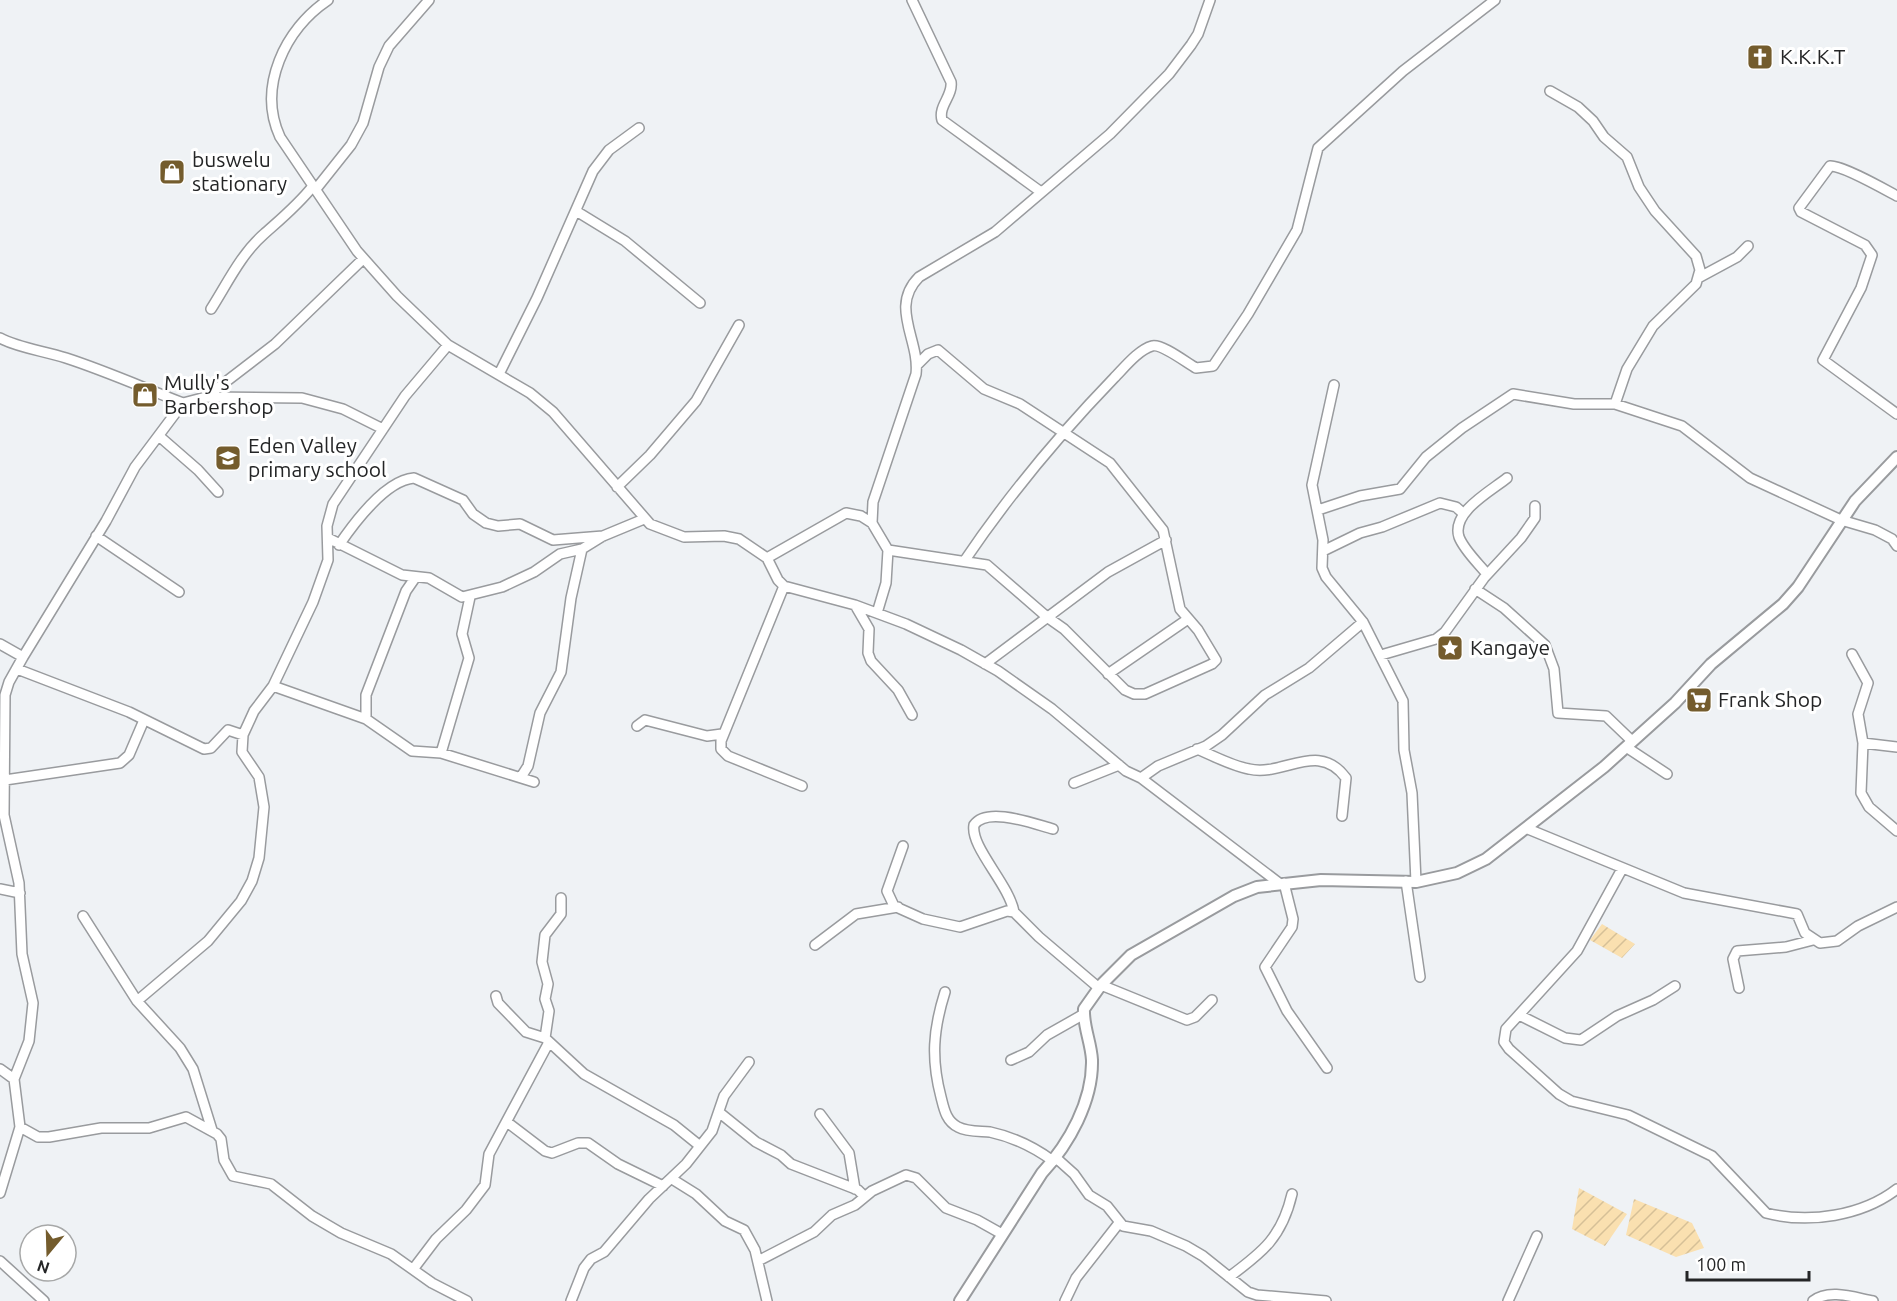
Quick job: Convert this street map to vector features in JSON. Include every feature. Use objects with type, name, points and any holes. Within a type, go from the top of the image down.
[{"type":"street","points":[[328,0],[299,24],[281,59],[271,95],[271,113],[280,137],[363,259],[448,345],[530,393],[553,412],[644,519],[668,533],[684,537],[723,536],[739,539],[767,558],[778,580],[784,586],[855,605],[961,650],[1052,709],[1119,765],[1141,778],[1282,883],[1293,920],[1292,927],[1265,967],[1287,1011],[1327,1068]]},
{"type":"street","points":[[211,309],[245,256],[263,234],[299,204],[351,145],[359,130],[389,46],[429,0]]},
{"type":"street","points":[[912,0],[951,82],[951,90],[941,112],[942,120],[1041,192]]},
{"type":"street","points":[[917,364],[905,317],[907,294],[911,286],[919,277],[995,232],[1110,134],[1169,74],[1198,34],[1210,0]]},
{"type":"street","points":[[965,560],[1000,508],[1085,408],[1122,370],[1151,346],[1160,346],[1197,368],[1213,366],[1270,278],[1297,230],[1318,148],[1403,71],[1495,0]]},
{"type":"street","points":[[1550,90],[1578,107],[1593,121],[1604,137],[1627,157],[1640,188],[1650,204],[1696,256],[1700,277]]},
{"type":"street","points":[[499,374],[515,345],[598,164],[609,150],[639,128]]},
{"type":"street","points":[[1897,196],[1847,170],[1830,166],[1799,208],[1801,212],[1865,245],[1872,255],[1861,288],[1839,334],[1823,360],[1897,414]]},
{"type":"street","points":[[576,211],[625,241],[700,303]]},
{"type":"street","points":[[1615,404],[1628,369],[1653,326],[1693,289],[1700,277],[1737,257],[1748,246]]},
{"type":"street","points":[[206,397],[275,344],[363,259]]},
{"type":"street","points":[[617,487],[650,455],[696,401],[739,325]]},
{"type":"street","points":[[2,342],[90,366],[183,403],[206,397],[302,398],[343,409],[383,429]]},
{"type":"street","points":[[137,1001],[208,941],[241,901],[252,881],[259,858],[264,807],[259,777],[242,752],[243,735],[254,711],[273,686],[313,602],[328,560],[327,526],[333,504],[409,391],[448,345]]},
{"type":"street","points":[[872,523],[873,502],[917,364],[928,354],[938,350],[984,389],[1020,404],[1110,463],[1158,522],[1166,540],[1180,609],[1215,654],[1216,660],[1212,664],[1145,694],[1134,694],[1125,690],[1108,674],[1064,628],[1047,617],[987,565],[888,549]]},
{"type":"street","points":[[1334,385],[1312,485],[1318,510],[1323,551],[1322,568],[1326,577],[1363,622],[1403,701],[1404,750],[1412,793],[1411,881],[1420,977]]},
{"type":"street","points":[[1318,510],[1360,496],[1400,489],[1426,457],[1462,428],[1514,394],[1575,404],[1615,404],[1682,426],[1750,478],[1841,520],[1887,536],[1897,546]]},
{"type":"street","points":[[0,1193],[20,1127],[14,1079],[29,1041],[33,1021],[33,1003],[22,954],[20,893],[5,825],[5,694],[22,657],[135,467],[183,403]]},
{"type":"street","points":[[159,436],[198,470],[218,492]]},
{"type":"street","points":[[960,1301],[1075,1126],[1091,1075],[1092,1059],[1084,1014],[1088,1002],[1119,965],[1152,941],[1234,896],[1257,887],[1321,880],[1411,881],[1457,873],[1486,859],[1528,829],[1629,744],[1675,703],[1711,664],[1783,604],[1798,587],[1841,520],[1868,486],[1897,457]]},
{"type":"street","points":[[339,545],[370,506],[407,478],[414,478],[463,500],[473,514],[486,523],[498,526],[520,524],[553,540],[603,536]]},
{"type":"street","points":[[1488,574],[1460,539],[1458,525],[1464,514],[1507,478]]},
{"type":"street","points":[[1323,551],[1360,533],[1382,527],[1440,503],[1456,507],[1464,514]]},
{"type":"street","points":[[1380,655],[1436,639],[1445,632],[1475,589],[1526,531],[1535,518],[1535,506]]},
{"type":"street","points":[[767,558],[846,513],[861,516],[872,523],[888,549],[886,583],[877,613]]},
{"type":"street","points":[[328,538],[402,575],[429,578],[454,595],[470,597],[502,587],[534,572],[560,554],[582,549],[603,536],[644,519]]},
{"type":"street","points":[[96,536],[179,592]]},
{"type":"street","points":[[985,664],[1108,572],[1166,540]]},
{"type":"street","points":[[521,777],[528,766],[540,713],[561,672],[571,598],[582,549]]},
{"type":"street","points":[[402,575],[406,591]]},
{"type":"street","points":[[366,718],[366,695],[406,591],[415,578]]},
{"type":"street","points":[[784,586],[722,734],[721,749],[728,756],[802,786]]},
{"type":"street","points":[[1475,589],[1504,608],[1545,645],[1554,669],[1558,713],[1606,716],[1629,744],[1667,774]]},
{"type":"street","points":[[441,753],[469,658],[462,634],[470,597]]},
{"type":"street","points":[[855,605],[868,629],[868,653],[871,661],[898,690],[912,716]]},
{"type":"street","points":[[1108,674],[1188,619]]},
{"type":"street","points":[[1141,778],[1158,766],[1222,735],[1265,695],[1309,668],[1363,622]]},
{"type":"street","points":[[0,644],[22,657]]},
{"type":"street","points":[[1852,654],[1868,682],[1858,714],[1863,743],[1860,786],[1863,800],[1897,831]]},
{"type":"street","points":[[16,669],[33,678],[107,703],[204,749],[211,748],[228,730],[243,735]]},
{"type":"street","points":[[273,686],[366,718],[412,751],[441,753],[534,782]]},
{"type":"street","points":[[5,780],[120,763],[129,755],[144,720]]},
{"type":"street","points":[[637,726],[645,720],[707,736],[722,734]]},
{"type":"street","points":[[1863,743],[1897,747]]},
{"type":"street","points":[[1197,749],[1250,770],[1278,768],[1306,759],[1324,762],[1346,778],[1342,816]]},
{"type":"street","points":[[1074,783],[1119,765]]},
{"type":"street","points":[[1053,829],[994,816],[983,817],[974,825],[974,839],[1005,887],[1014,912],[1039,937],[1100,986],[1187,1020],[1194,1017],[1212,1000]]},
{"type":"street","points":[[1528,829],[1690,895],[1797,914],[1806,933],[1814,940]]},
{"type":"street","points":[[903,846],[887,891],[890,901],[898,907],[923,919],[960,927],[1006,910],[1014,912]]},
{"type":"street","points":[[1622,869],[1577,951],[1506,1029],[1504,1042],[1559,1094],[1583,1105],[1640,1120],[1712,1156],[1766,1213],[1810,1216],[1847,1213],[1897,1189]]},
{"type":"street","points":[[0,889],[20,893]]},
{"type":"street","points":[[414,1268],[419,1259],[466,1210],[484,1185],[489,1154],[547,1040],[549,1011],[545,999],[548,984],[543,957],[546,932],[561,914],[561,898]]},
{"type":"street","points":[[815,945],[856,914],[898,907]]},
{"type":"street","points":[[1739,988],[1733,962],[1737,951],[1786,947],[1814,940],[1833,943],[1858,926],[1875,920],[1888,909],[1897,907]]},
{"type":"street","points":[[83,916],[137,1001],[180,1048],[193,1070],[212,1130]]},
{"type":"street","points":[[1519,1015],[1565,1038],[1581,1040],[1617,1016],[1653,1000],[1675,986]]},
{"type":"street","points":[[945,992],[940,1008],[933,1060],[936,1082],[946,1116],[959,1128],[1005,1136],[1037,1149],[1074,1174],[1089,1195],[1112,1212],[1119,1223],[1129,1228],[1151,1231],[1180,1243],[1203,1256],[1229,1277],[1257,1295],[1326,1301]]},
{"type":"street","points":[[495,996],[498,1003],[526,1032],[547,1040],[584,1074],[674,1125],[700,1146]]},
{"type":"street","points":[[1011,1060],[1029,1052],[1047,1035],[1084,1014]]},
{"type":"street","points":[[572,1301],[584,1268],[591,1259],[604,1252],[700,1146],[716,1124],[724,1096],[749,1062]]},
{"type":"street","points":[[0,1069],[14,1079]]},
{"type":"street","points":[[720,1113],[756,1142],[781,1155],[790,1164],[855,1189],[864,1196]]},
{"type":"street","points":[[820,1114],[849,1153],[855,1189]]},
{"type":"street","points":[[20,1127],[38,1137],[49,1137],[101,1128],[149,1128],[186,1117],[212,1130],[221,1139],[224,1160],[233,1176],[271,1184],[312,1215],[341,1233],[391,1254],[414,1268],[432,1283],[467,1301]]},
{"type":"street","points":[[507,1122],[545,1151],[552,1153],[578,1143],[588,1143],[633,1172],[663,1186]]},
{"type":"street","points":[[758,1261],[814,1232],[832,1215],[855,1205],[864,1196],[901,1176],[911,1175],[938,1203],[1002,1234]]},
{"type":"street","points":[[672,1179],[696,1194],[725,1221],[744,1230],[755,1250],[767,1301]]},
{"type":"street","points":[[1229,1277],[1257,1256],[1277,1236],[1292,1194]]},
{"type":"street","points":[[1065,1301],[1076,1278],[1119,1223]]},
{"type":"street","points":[[1508,1301],[1537,1236]]},
{"type":"street","points":[[0,1261],[44,1301]]},
{"type":"street","points":[[1813,1301],[1835,1295],[1873,1301]]},
{"type":"shaded area","points":[[1602,924],[1635,944],[1622,958],[1590,940]]},
{"type":"shaded area","points":[[1579,1188],[1627,1214],[1605,1246],[1572,1229]]},
{"type":"shaded area","points":[[1634,1199],[1692,1223],[1704,1248],[1676,1257],[1626,1235]]},
{"type":"place","name":"K.K.K.T","points":[[1760,57]]},
{"type":"place","name":"buswelu stationary","points":[[172,172]]},
{"type":"place","name":"Mully's Barbershop","points":[[145,395]]},
{"type":"place","name":"Eden Valley primary school","points":[[228,458]]},
{"type":"place","name":"Kangaye","points":[[1450,648]]},
{"type":"place","name":"Frank Shop","points":[[1699,700]]}]
